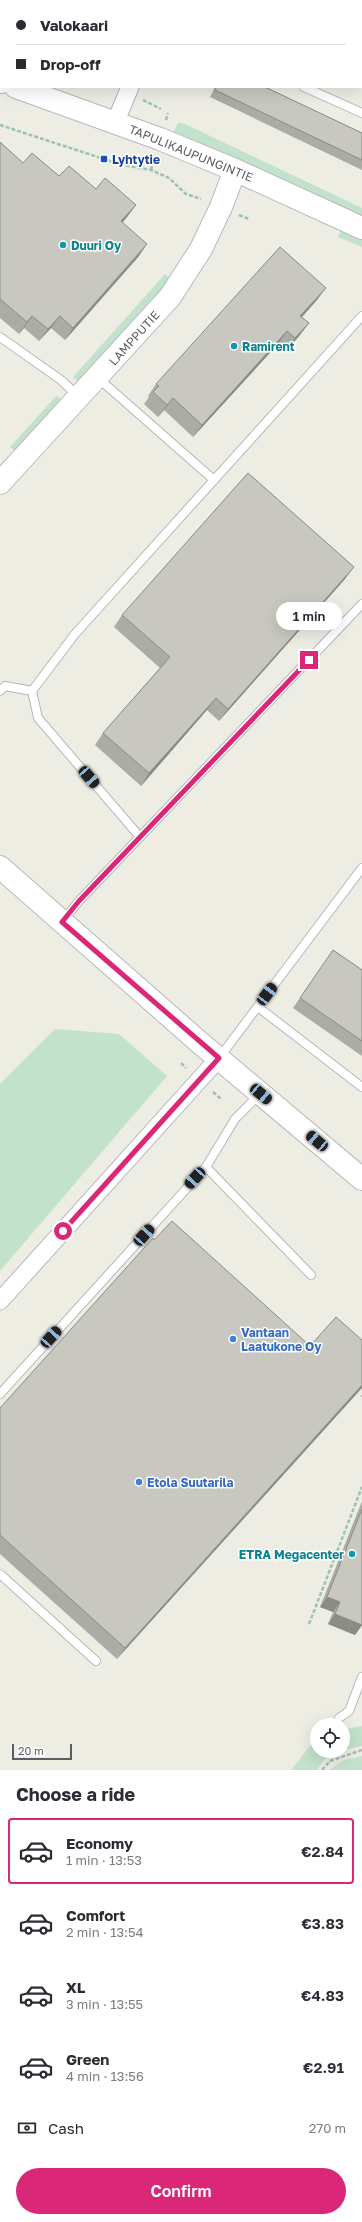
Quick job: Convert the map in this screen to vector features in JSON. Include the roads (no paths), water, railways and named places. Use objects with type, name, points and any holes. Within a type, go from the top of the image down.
[{"type":"street","name":"TAPULIKAUPUNGINTIE","points":[[19,88],[160,139],[235,170],[362,228]]},
{"type":"street","points":[[115,123],[130,88]]},
{"type":"street","name":"LAMPPUTIE","points":[[0,482],[80,398],[179,285],[201,249],[221,207],[235,170]]},
{"type":"street","points":[[0,867],[219,1058],[362,1179]]},
{"type":"street","points":[[0,1301],[219,1058]]},
{"type":"lane","points":[[306,88],[362,113]]},
{"type":"lane","points":[[140,836],[38,718],[32,691],[75,634],[362,316]]},
{"type":"lane","points":[[0,337],[61,380],[80,398]]},
{"type":"lane","points":[[98,378],[214,480]]},
{"type":"lane","points":[[62,922],[79,901],[140,836],[362,604]]},
{"type":"lane","points":[[0,691],[5,686],[32,691]]},
{"type":"lane","points":[[219,1058],[362,868]]},
{"type":"lane","points":[[258,1007],[362,1087]]},
{"type":"lane","points":[[0,1394],[206,1167],[235,1119],[261,1094]]},
{"type":"lane","points":[[206,1167],[311,1275]]},
{"type":"lane","points":[[0,1574],[96,1661]]},
{"type":"lane","points":[[339,1718],[349,1711],[362,1677]]},
{"type":"place","name":"Lyhtytie","points":[[104,159]]},
{"type":"place","name":"Duuri Oy","points":[[63,245]]},
{"type":"place","name":"Ramirent","points":[[234,346]]},
{"type":"place","name":"Vantaan Laatukone Oy","points":[[233,1339]]},
{"type":"place","name":"Etola Suutarila","points":[[139,1482]]},
{"type":"place","name":"ETRA Megacenter","points":[[352,1554]]}]
